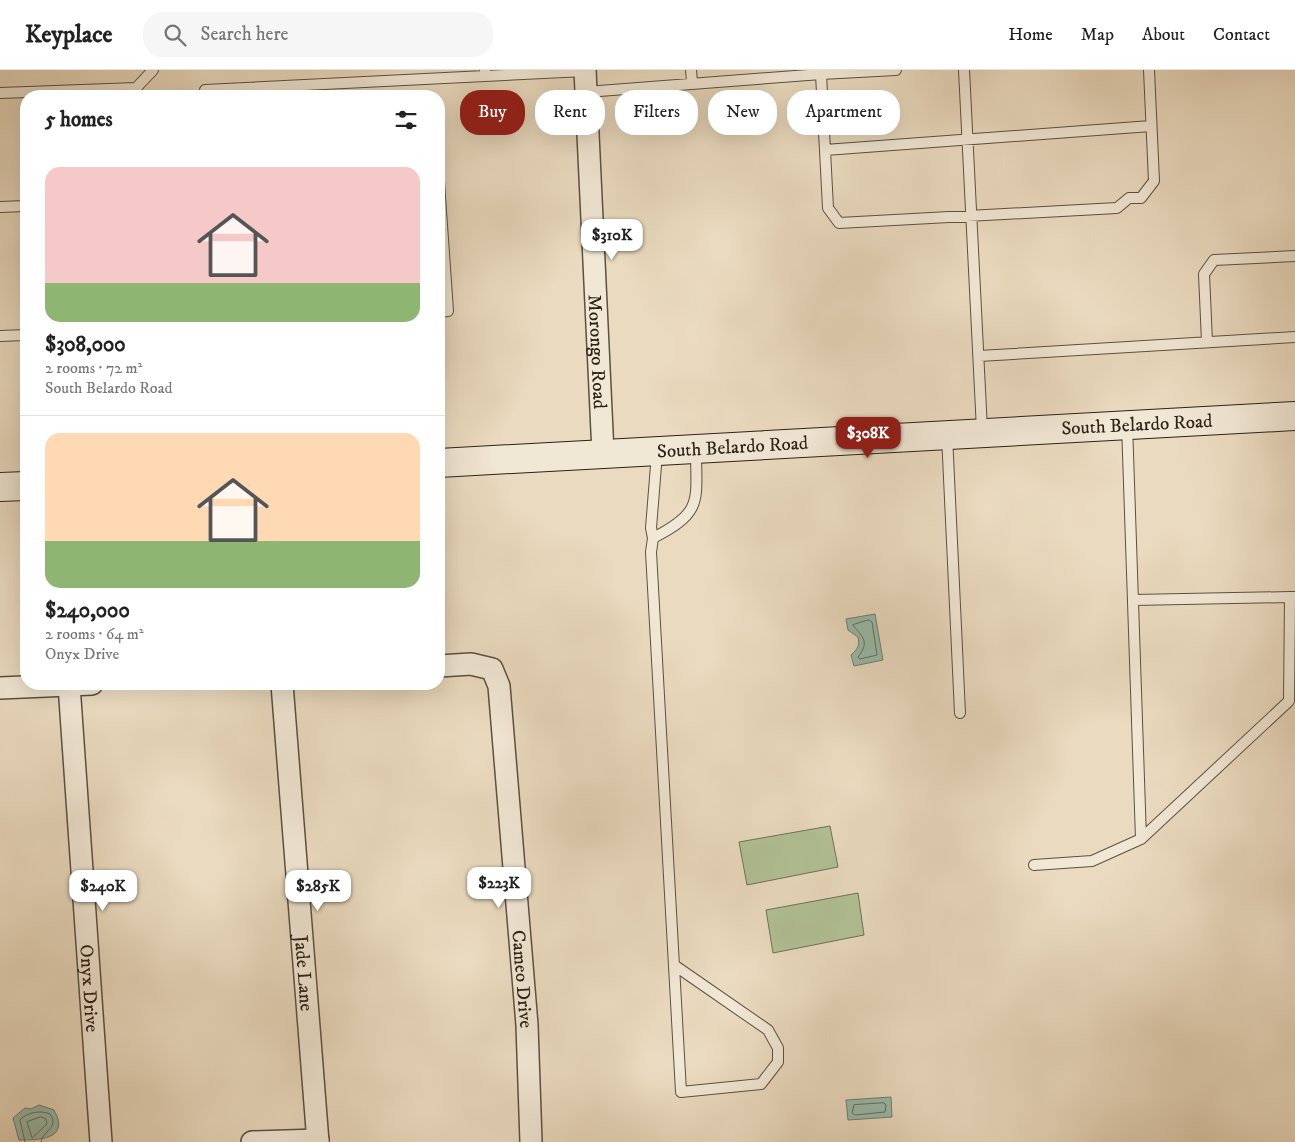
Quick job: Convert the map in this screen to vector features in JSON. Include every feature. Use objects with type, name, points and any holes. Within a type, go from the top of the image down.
[{"type":"street","name":"Morongo Road","points":[[585,70],[586,90]]},
{"type":"street","name":"Morongo Road","points":[[588,135],[603,454]]},
{"type":"street","name":"South Belardo Road","points":[[445,463],[658,452],[982,430],[1295,416]]},
{"type":"street","points":[[0,488],[20,486]]},
{"type":"street","name":"Cameo Drive","points":[[445,666],[471,664],[492,669],[499,686],[526,1025],[531,1142]]},
{"type":"street","points":[[0,688],[20,687]]},
{"type":"street","name":"Onyx Drive","points":[[70,690],[101,1142]]},
{"type":"street","name":"Jade Lane","points":[[282,690],[318,1141]]},
{"type":"street","points":[[252,1142],[318,1141]]},
{"type":"lane","points":[[82,90],[136,88],[153,70]]},
{"type":"lane","points":[[205,90],[485,73],[585,70]]},
{"type":"lane","points":[[692,70],[692,82]]},
{"type":"lane","points":[[605,90],[692,82],[896,70]]},
{"type":"lane","points":[[964,70],[982,430]]},
{"type":"lane","points":[[821,74],[828,208],[839,223],[1117,208],[1129,198],[1141,198],[1154,182],[1148,70]]},
{"type":"lane","points":[[0,93],[20,92]]},
{"type":"lane","points":[[825,150],[1152,126]]},
{"type":"lane","points":[[0,207],[20,206]]},
{"type":"lane","points":[[1207,342],[1204,274],[1214,260],[1295,256]]},
{"type":"lane","points":[[445,268],[448,311],[445,311]]},
{"type":"lane","points":[[0,336],[20,335]]},
{"type":"lane","points":[[978,356],[1295,337]]},
{"type":"lane","points":[[1127,424],[1141,839]]},
{"type":"lane","points":[[946,432],[960,713]]},
{"type":"lane","points":[[653,538],[684,518],[693,509],[696,490],[696,449]]},
{"type":"lane","points":[[658,452],[651,528],[653,538],[652,552],[674,965],[682,1092],[761,1084],[778,1062],[778,1048],[768,1030],[674,965]]},
{"type":"lane","points":[[1034,865],[1092,860],[1141,839],[1289,701],[1293,597],[1133,600]]},
{"type":"shaded area","points":[[830,826],[838,867],[747,885],[739,842]]},
{"type":"shaded area","points":[[858,893],[864,935],[773,953],[766,910]]},
{"type":"water","points":[[875,614],[883,660],[854,666],[851,655],[858,647],[859,640],[858,637],[848,630],[846,619]]},
{"type":"water","points":[[891,1097],[892,1117],[848,1120],[846,1100]]},
{"type":"water","points":[[39,1105],[54,1110],[58,1120],[58,1127],[55,1133],[35,1140],[19,1140],[13,1118],[25,1108],[31,1109]]}]
